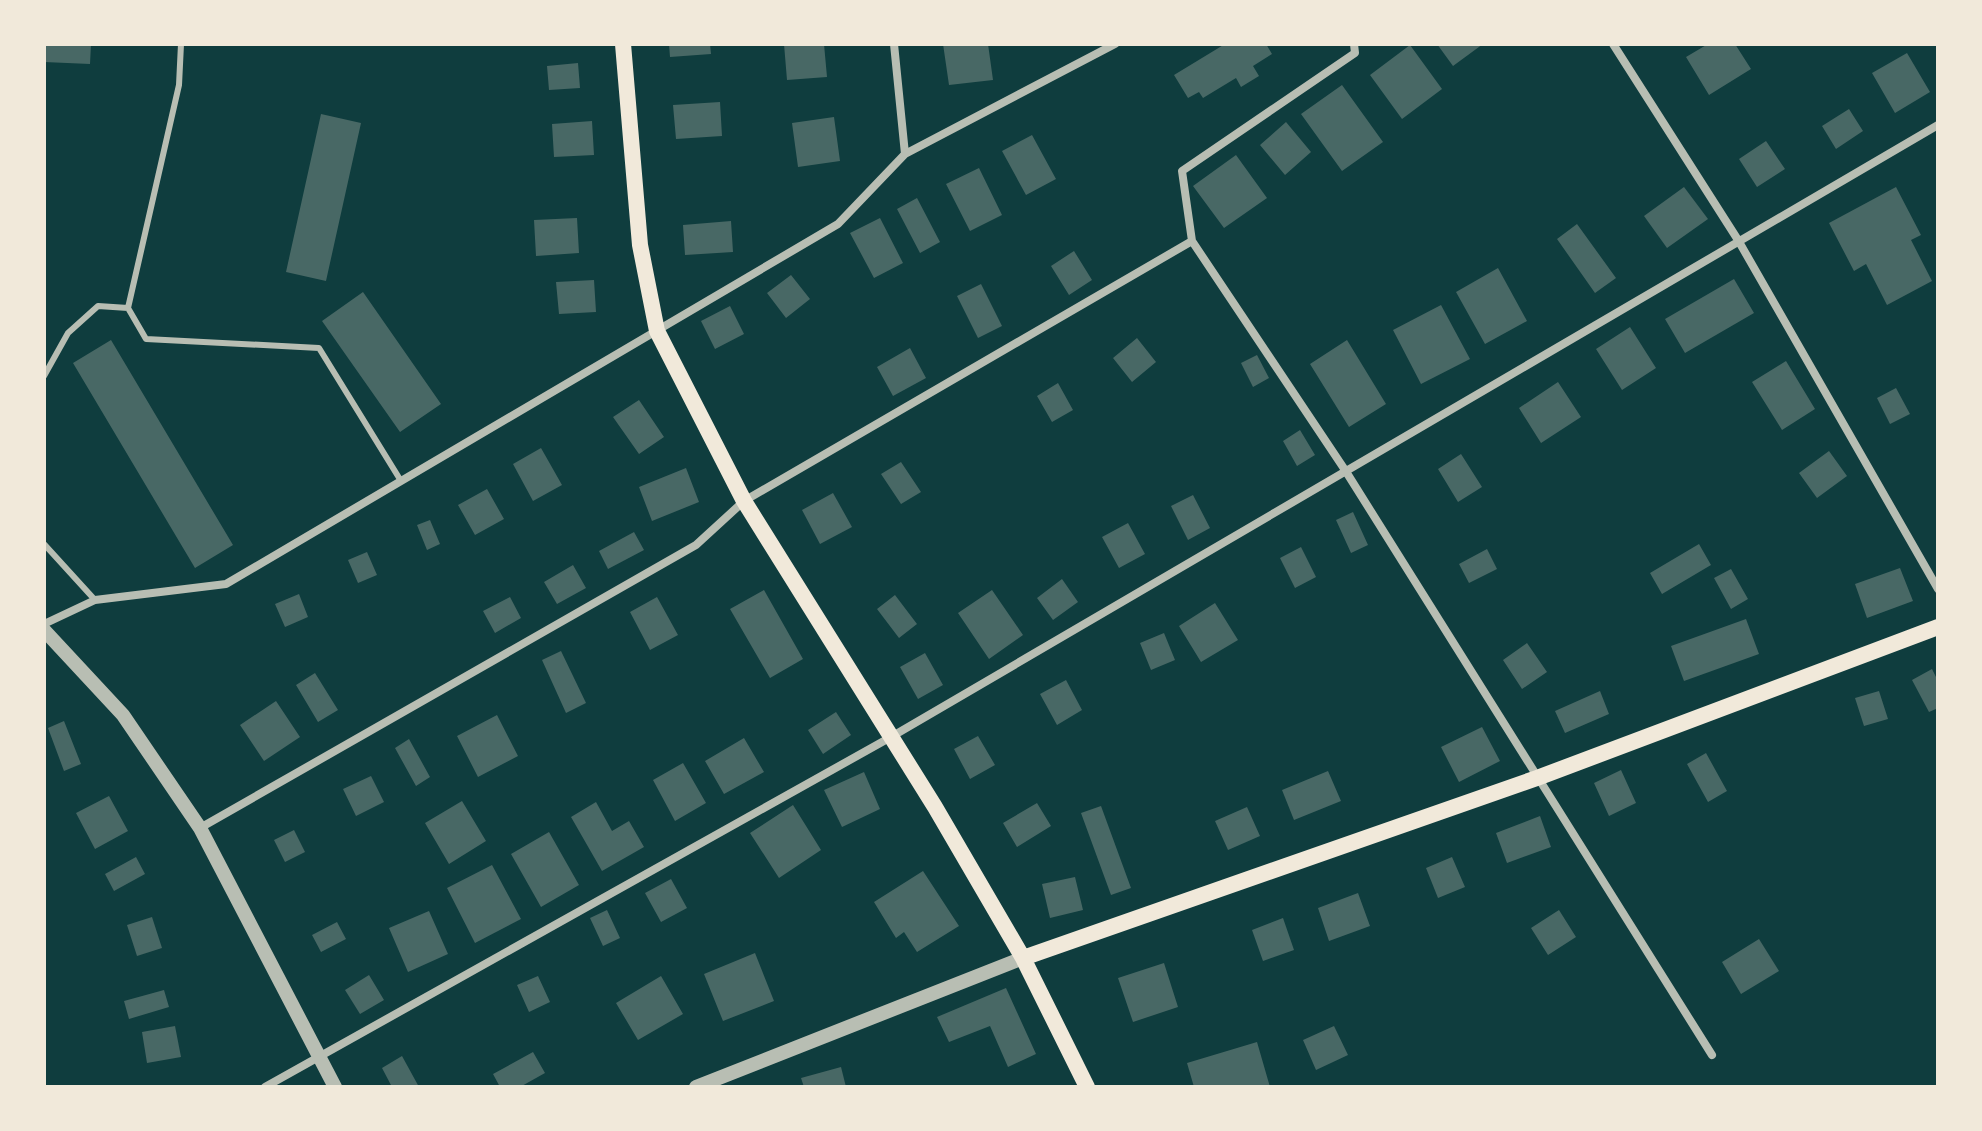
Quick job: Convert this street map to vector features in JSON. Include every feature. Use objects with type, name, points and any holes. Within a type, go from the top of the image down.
[{"type":"main road","points":[[623,44],[640,245],[657,331],[744,501],[935,807],[1023,958],[1087,1087]]},
{"type":"main road","points":[[1023,958],[1537,778],[1938,627]]},
{"type":"street","points":[[894,44],[905,154]]},
{"type":"street","points":[[335,1087],[200,828],[123,715],[44,627],[95,600],[226,584],[838,224],[905,154],[1115,44]]},
{"type":"street","points":[[1354,44],[1355,53],[1182,171],[1192,241],[1345,470],[1712,1055]]},
{"type":"street","points":[[1613,44],[1738,240],[1938,589]]},
{"type":"street","points":[[265,1087],[891,737],[1938,125]]},
{"type":"street","points":[[200,828],[696,545],[744,501],[1192,241]]},
{"type":"street","points":[[696,1087],[1023,958]]},
{"type":"lane","points":[[181,44],[179,85],[128,308],[146,339],[319,348],[401,481]]},
{"type":"lane","points":[[44,376],[68,333],[98,306],[128,308]]},
{"type":"lane","points":[[44,544],[95,600]]},
{"type":"building","points":[[44,44],[91,44],[90,64],[44,62]]},
{"type":"building","points":[[669,44],[710,44],[711,54],[670,57]]},
{"type":"building","points":[[784,44],[824,44],[827,77],[787,80]]},
{"type":"building","points":[[943,44],[988,44],[993,80],[949,85]]},
{"type":"building","points":[[1225,44],[1266,44],[1272,54],[1253,66],[1259,76],[1241,87],[1236,78],[1203,98],[1199,92],[1188,98],[1174,75]]},
{"type":"building","points":[[1437,44],[1483,44],[1453,66]]},
{"type":"building","points":[[1708,44],[1735,44],[1751,69],[1709,95],[1686,57]]},
{"type":"building","points":[[1410,45],[1442,89],[1402,119],[1370,75]]},
{"type":"building","points":[[1907,53],[1930,92],[1895,113],[1872,73]]},
{"type":"building","points":[[578,63],[580,88],[549,90],[547,66]]},
{"type":"building","points":[[1342,85],[1383,142],[1342,171],[1301,114]]},
{"type":"building","points":[[720,102],[722,136],[676,139],[673,105]]},
{"type":"building","points":[[1849,109],[1863,131],[1836,149],[1822,126]]},
{"type":"building","points":[[321,114],[361,123],[326,281],[286,272]]},
{"type":"building","points":[[834,117],[840,161],[798,167],[792,123]]},
{"type":"building","points":[[592,121],[594,155],[554,157],[552,124]]},
{"type":"building","points":[[1286,122],[1311,152],[1285,175],[1260,145]]},
{"type":"building","points":[[1032,135],[1056,179],[1026,195],[1002,151]]},
{"type":"building","points":[[1766,141],[1785,169],[1757,187],[1739,159]]},
{"type":"building","points":[[1236,155],[1267,198],[1224,228],[1193,186]]},
{"type":"building","points":[[979,168],[1002,215],[970,231],[946,184]]},
{"type":"building","points":[[1684,187],[1708,219],[1667,248],[1644,216]]},
{"type":"building","points":[[1896,187],[1921,235],[1911,240],[1932,281],[1887,305],[1866,264],[1854,271],[1829,223]]},
{"type":"building","points":[[917,198],[940,242],[920,253],[897,209]]},
{"type":"building","points":[[577,218],[579,253],[536,256],[534,220]]},
{"type":"building","points":[[880,218],[903,263],[874,278],[850,233]]},
{"type":"building","points":[[731,221],[733,252],[685,255],[683,225]]},
{"type":"building","points":[[1577,224],[1616,278],[1595,293],[1557,239]]},
{"type":"building","points":[[1074,251],[1092,280],[1069,295],[1051,266]]},
{"type":"building","points":[[1498,268],[1527,321],[1485,344],[1456,292]]},
{"type":"building","points":[[791,275],[810,299],[786,318],[767,293]]},
{"type":"building","points":[[1734,279],[1754,313],[1685,353],[1665,319]]},
{"type":"building","points":[[594,280],[596,312],[559,314],[556,282]]},
{"type":"building","points":[[981,284],[1002,326],[978,338],[957,296]]},
{"type":"building","points":[[363,292],[441,404],[400,432],[322,321]]},
{"type":"building","points":[[1441,305],[1470,359],[1421,384],[1393,330]]},
{"type":"building","points":[[730,306],[744,334],[715,349],[701,321]]},
{"type":"building","points":[[1630,327],[1656,368],[1622,390],[1596,349]]},
{"type":"building","points":[[1137,338],[1156,362],[1132,382],[1113,358]]},
{"type":"building","points":[[111,340],[233,545],[195,568],[73,363]]},
{"type":"building","points":[[1347,340],[1386,404],[1349,427],[1310,364]]},
{"type":"building","points":[[910,348],[926,378],[893,396],[877,367]]},
{"type":"building","points":[[1257,355],[1269,378],[1253,387],[1241,363]]},
{"type":"building","points":[[1786,361],[1815,409],[1782,430],[1752,382]]},
{"type":"building","points":[[1558,382],[1581,417],[1541,443],[1519,408]]},
{"type":"building","points":[[1058,383],[1073,410],[1052,422],[1037,396]]},
{"type":"building","points":[[1896,388],[1910,414],[1890,424],[1877,398]]},
{"type":"building","points":[[639,400],[664,437],[639,454],[613,417]]},
{"type":"building","points":[[1300,430],[1315,455],[1297,466],[1283,441]]},
{"type":"building","points":[[541,448],[562,485],[533,501],[513,464]]},
{"type":"building","points":[[1829,451],[1847,476],[1817,498],[1799,473]]},
{"type":"building","points":[[1461,454],[1482,487],[1458,502],[1438,469]]},
{"type":"building","points":[[901,462],[921,492],[901,504],[881,474]]},
{"type":"building","points":[[686,468],[699,502],[652,521],[639,487]]},
{"type":"building","points":[[487,489],[504,519],[475,535],[458,505]]},
{"type":"building","points":[[833,493],[852,527],[820,544],[802,510]]},
{"type":"building","points":[[1193,495],[1210,528],[1188,540],[1171,506]]},
{"type":"building","points":[[1353,512],[1368,545],[1351,553],[1336,520]]},
{"type":"building","points":[[430,520],[440,544],[427,550],[417,525]]},
{"type":"building","points":[[1128,523],[1145,554],[1119,568],[1102,537]]},
{"type":"building","points":[[634,532],[644,550],[608,569],[599,551]]},
{"type":"building","points":[[1699,544],[1711,565],[1662,594],[1650,573]]},
{"type":"building","points":[[1301,547],[1316,577],[1295,588],[1280,558]]},
{"type":"building","points":[[1487,549],[1497,569],[1469,583],[1459,564]]},
{"type":"building","points":[[367,552],[377,575],[358,583],[348,560]]},
{"type":"building","points":[[573,565],[586,588],[557,604],[544,582]]},
{"type":"building","points":[[1900,568],[1913,601],[1867,618],[1855,584]]},
{"type":"building","points":[[1731,569],[1748,599],[1731,609],[1714,578]]},
{"type":"building","points":[[1062,579],[1078,602],[1053,620],[1037,598]]},
{"type":"building","points":[[764,590],[803,659],[770,678],[730,609]]},
{"type":"building","points":[[992,590],[1023,635],[989,659],[958,613]]},
{"type":"building","points":[[299,594],[308,617],[285,627],[275,604]]},
{"type":"building","points":[[895,595],[917,624],[899,638],[877,609]]},
{"type":"building","points":[[510,597],[521,618],[495,633],[483,611]]},
{"type":"building","points":[[657,597],[678,635],[650,650],[630,612]]},
{"type":"building","points":[[1215,603],[1238,640],[1201,662],[1179,626]]},
{"type":"building","points":[[1746,619],[1759,654],[1684,681],[1671,646]]},
{"type":"building","points":[[1164,633],[1175,660],[1151,670],[1140,643]]},
{"type":"building","points":[[1527,643],[1547,672],[1522,689],[1503,660]]},
{"type":"building","points":[[561,651],[586,703],[566,713],[542,660]]},
{"type":"building","points":[[925,653],[943,685],[918,699],[900,667]]},
{"type":"building","points":[[1932,669],[1938,681],[1938,708],[1929,712],[1912,680]]},
{"type":"building","points":[[315,673],[338,710],[318,722],[296,685]]},
{"type":"building","points":[[1066,680],[1082,710],[1057,725],[1040,694]]},
{"type":"building","points":[[1600,691],[1609,714],[1565,733],[1555,711]]},
{"type":"building","points":[[1879,691],[1888,719],[1864,726],[1855,698]]},
{"type":"building","points":[[276,701],[300,737],[264,761],[240,725]]},
{"type":"building","points":[[836,712],[851,735],[823,754],[808,730]]},
{"type":"building","points":[[497,715],[518,756],[478,777],[457,736]]},
{"type":"building","points":[[64,721],[81,764],[64,771],[48,728]]},
{"type":"building","points":[[1482,727],[1500,761],[1459,782],[1441,747]]},
{"type":"building","points":[[978,736],[995,765],[970,779],[954,749]]},
{"type":"building","points":[[744,738],[764,772],[724,794],[705,761]]},
{"type":"building","points":[[409,739],[430,777],[416,786],[395,748]]},
{"type":"building","points":[[1706,753],[1727,791],[1708,802],[1687,764]]},
{"type":"building","points":[[683,763],[706,803],[675,821],[653,780]]},
{"type":"building","points":[[1621,770],[1636,803],[1609,816],[1594,783]]},
{"type":"building","points":[[1328,771],[1341,801],[1294,820],[1282,790]]},
{"type":"building","points":[[864,772],[880,809],[842,827],[824,790]]},
{"type":"building","points":[[371,776],[384,802],[356,816],[343,789]]},
{"type":"building","points":[[109,796],[128,831],[95,849],[76,813]]},
{"type":"building","points":[[462,801],[486,841],[449,864],[425,823]]},
{"type":"building","points":[[596,802],[612,831],[629,821],[644,847],[602,871],[571,817]]},
{"type":"building","points":[[1037,803],[1051,826],[1017,847],[1003,823]]},
{"type":"building","points":[[793,805],[821,850],[779,878],[750,833]]},
{"type":"building","points":[[1101,806],[1131,888],[1111,895],[1081,813]]},
{"type":"building","points":[[1247,807],[1260,836],[1228,850],[1215,821]]},
{"type":"building","points":[[1540,816],[1551,847],[1507,863],[1496,833]]},
{"type":"building","points":[[294,830],[305,852],[285,862],[274,840]]},
{"type":"building","points":[[549,832],[579,885],[541,907],[511,854]]},
{"type":"building","points":[[136,857],[145,874],[114,891],[105,874]]},
{"type":"building","points":[[1452,857],[1465,887],[1438,898],[1426,868]]},
{"type":"building","points":[[492,865],[521,919],[475,943],[447,888]]},
{"type":"building","points":[[923,871],[959,926],[917,952],[904,932],[896,938],[874,902]]},
{"type":"building","points":[[1075,877],[1083,910],[1050,918],[1042,884]]},
{"type":"building","points":[[671,879],[687,908],[661,922],[645,893]]},
{"type":"building","points":[[1358,893],[1370,926],[1329,941],[1318,908]]},
{"type":"building","points":[[607,910],[620,938],[603,946],[590,918]]},
{"type":"building","points":[[1559,910],[1576,937],[1548,955],[1531,928]]},
{"type":"building","points":[[429,911],[448,954],[408,972],[389,928]]},
{"type":"building","points":[[152,917],[162,948],[137,956],[127,925]]},
{"type":"building","points":[[1283,918],[1294,950],[1263,961],[1252,930]]},
{"type":"building","points":[[337,922],[346,939],[321,952],[312,935]]},
{"type":"building","points":[[1759,939],[1779,971],[1741,994],[1722,962]]},
{"type":"building","points":[[755,953],[774,1001],[723,1021],[704,974]]},
{"type":"building","points":[[1164,963],[1178,1007],[1133,1022],[1118,978]]},
{"type":"building","points":[[369,975],[384,1000],[360,1014],[345,990]]},
{"type":"building","points":[[538,976],[550,1002],[529,1012],[517,985]]},
{"type":"building","points":[[661,976],[683,1014],[638,1040],[616,1003]]},
{"type":"building","points":[[1006,988],[1036,1054],[1008,1067],[990,1026],[949,1042],[937,1017]]},
{"type":"building","points":[[164,990],[169,1007],[129,1019],[124,1001]]},
{"type":"building","points":[[175,1026],[181,1057],[147,1063],[142,1032]]},
{"type":"building","points":[[1334,1026],[1348,1055],[1316,1070],[1303,1040]]},
{"type":"building","points":[[1257,1042],[1270,1087],[1194,1087],[1187,1063]]},
{"type":"building","points":[[533,1052],[545,1073],[520,1087],[500,1087],[493,1074]]},
{"type":"building","points":[[402,1056],[419,1087],[392,1087],[382,1068]]},
{"type":"building","points":[[841,1067],[846,1087],[804,1087],[801,1078]]}]
